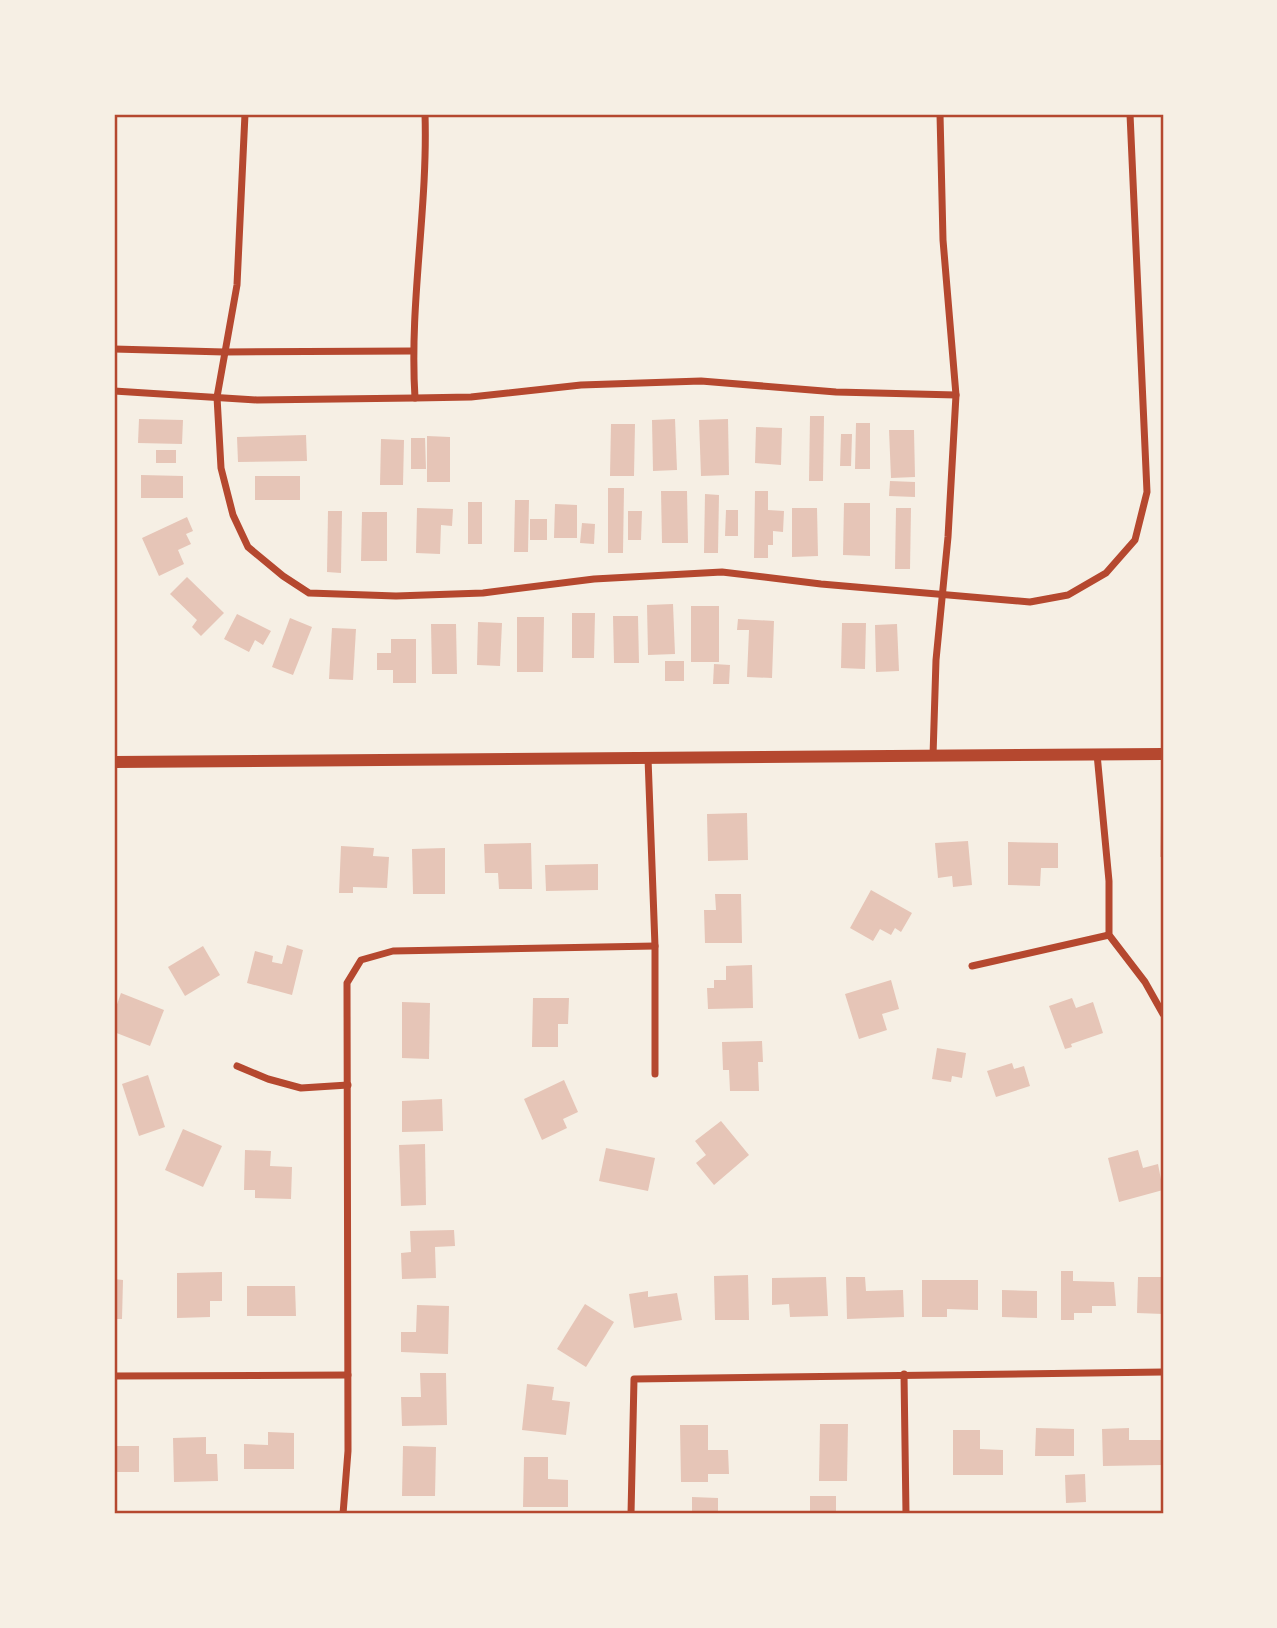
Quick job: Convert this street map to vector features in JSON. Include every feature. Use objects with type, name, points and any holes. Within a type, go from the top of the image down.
[{"type":"street","points":[[245,114],[237,285],[218,397],[221,468],[233,515],[248,547],[309,593],[396,596],[483,593],[594,579],[722,572],[1030,602],[1068,595],[1106,573],[1135,541],[1147,492],[1130,114]]},
{"type":"street","points":[[415,398],[412,351],[426,152],[425,114]]},
{"type":"street","points":[[933,756],[936,660],[948,537],[957,395],[943,240],[940,114]]},
{"type":"street","points":[[114,349],[224,352],[412,351]]},
{"type":"street","points":[[114,391],[257,400],[415,398],[471,397],[581,385],[701,382],[836,392],[957,395]]},
{"type":"street","points":[[1097,754],[1109,881],[1109,935],[1145,982],[1163,1014]]},
{"type":"street","points":[[114,762],[1163,754]]},
{"type":"street","points":[[648,758],[655,946],[655,1074]]},
{"type":"street","points":[[972,966],[1109,935]]},
{"type":"street","points":[[343,1514],[348,1451],[347,983],[361,960],[393,951],[655,946]]},
{"type":"street","points":[[237,1066],[268,1079],[301,1088],[348,1085]]},
{"type":"street","points":[[631,1514],[634,1379],[1163,1372]]},
{"type":"street","points":[[114,1377],[348,1374]]},
{"type":"street","points":[[904,1374],[906,1514]]},
{"type":"building","points":[[810,416],[824,416],[823,481],[809,481]]},
{"type":"building","points":[[139,419],[183,420],[182,444],[138,443]]},
{"type":"building","points":[[675,419],[677,470],[653,471],[652,420]]},
{"type":"building","points":[[728,419],[729,475],[701,476],[699,420]]},
{"type":"building","points":[[856,423],[870,423],[870,469],[855,469]]},
{"type":"building","points":[[611,424],[635,424],[634,476],[610,476]]},
{"type":"building","points":[[756,427],[782,428],[781,465],[755,463]]},
{"type":"building","points":[[889,430],[914,430],[915,477],[891,478]]},
{"type":"building","points":[[841,434],[852,434],[851,466],[840,466]]},
{"type":"building","points":[[306,435],[307,461],[238,462],[237,437]]},
{"type":"building","points":[[427,436],[450,437],[450,482],[427,482]]},
{"type":"building","points":[[411,438],[425,438],[426,469],[411,469]]},
{"type":"building","points":[[381,439],[404,440],[403,485],[380,485]]},
{"type":"building","points":[[156,450],[176,450],[176,463],[156,463]]},
{"type":"building","points":[[141,475],[183,476],[183,498],[141,498]]},
{"type":"building","points":[[255,476],[300,476],[300,500],[255,500]]},
{"type":"building","points":[[890,481],[915,482],[915,497],[889,496]]},
{"type":"building","points":[[608,488],[624,488],[623,553],[608,553]]},
{"type":"building","points":[[661,491],[687,491],[688,543],[662,543]]},
{"type":"building","points":[[755,491],[768,491],[768,510],[784,511],[783,532],[773,531],[773,545],[768,545],[768,558],[754,558]]},
{"type":"building","points":[[705,494],[719,495],[718,553],[704,553]]},
{"type":"building","points":[[515,500],[529,500],[528,552],[514,552]]},
{"type":"building","points":[[468,502],[482,502],[482,544],[468,544]]},
{"type":"building","points":[[844,503],[870,503],[870,556],[843,555]]},
{"type":"building","points":[[555,504],[577,505],[577,538],[554,538]]},
{"type":"building","points":[[417,508],[453,509],[452,526],[441,525],[440,554],[416,553]]},
{"type":"building","points":[[792,508],[817,508],[818,556],[792,557]]},
{"type":"building","points":[[896,508],[911,508],[910,569],[895,569]]},
{"type":"building","points":[[726,510],[738,510],[738,536],[725,536]]},
{"type":"building","points":[[328,511],[342,511],[341,573],[327,572]]},
{"type":"building","points":[[628,511],[642,511],[641,540],[628,540]]},
{"type":"building","points":[[362,512],[387,512],[387,561],[361,561]]},
{"type":"building","points":[[187,517],[193,531],[186,534],[191,544],[178,550],[184,564],[159,576],[142,538]]},
{"type":"building","points":[[530,519],[547,519],[547,540],[530,540]]},
{"type":"building","points":[[582,523],[595,524],[594,544],[580,543]]},
{"type":"building","points":[[187,577],[224,613],[201,636],[192,627],[197,620],[170,594]]},
{"type":"building","points":[[673,604],[675,654],[648,655],[647,605]]},
{"type":"building","points":[[691,606],[719,606],[719,662],[691,662]]},
{"type":"building","points":[[572,613],[595,613],[594,658],[572,658]]},
{"type":"building","points":[[237,614],[271,631],[263,645],[255,640],[249,652],[224,639]]},
{"type":"building","points":[[613,616],[638,616],[639,663],[614,663]]},
{"type":"building","points":[[517,617],[544,617],[543,672],[517,672]]},
{"type":"building","points":[[290,618],[312,627],[293,675],[272,667]]},
{"type":"building","points":[[738,619],[774,621],[772,678],[747,677],[749,630],[737,630]]},
{"type":"building","points":[[478,622],[502,623],[500,666],[477,665]]},
{"type":"building","points":[[842,623],[866,623],[865,669],[841,668]]},
{"type":"building","points":[[431,624],[456,624],[457,674],[432,674]]},
{"type":"building","points":[[897,624],[899,671],[876,672],[875,625]]},
{"type":"building","points":[[332,628],[356,629],[353,680],[329,679]]},
{"type":"building","points":[[391,639],[416,639],[416,683],[393,683],[393,670],[377,670],[377,653],[391,653]]},
{"type":"building","points":[[665,661],[684,661],[684,681],[665,681]]},
{"type":"building","points":[[714,664],[730,665],[729,684],[713,684]]},
{"type":"building","points":[[1163,806],[1163,857],[1160,857]]},
{"type":"building","points":[[747,813],[748,860],[708,861],[707,814]]},
{"type":"building","points":[[968,841],[972,885],[953,887],[952,876],[938,878],[935,843]]},
{"type":"building","points":[[1008,842],[1058,843],[1058,868],[1041,868],[1040,886],[1008,885]]},
{"type":"building","points":[[531,843],[532,889],[499,889],[498,873],[485,873],[484,844]]},
{"type":"building","points":[[341,846],[374,848],[373,856],[389,857],[387,888],[353,887],[353,893],[339,893]]},
{"type":"building","points":[[445,848],[445,894],[413,894],[412,849]]},
{"type":"building","points":[[598,864],[598,890],[546,891],[545,865]]},
{"type":"building","points":[[871,890],[912,913],[901,932],[895,928],[891,935],[880,929],[873,941],[850,928]]},
{"type":"building","points":[[715,894],[741,894],[742,943],[705,943],[704,910],[716,910]]},
{"type":"building","points":[[287,945],[303,950],[292,995],[247,983],[255,951],[273,956],[272,962],[282,964]]},
{"type":"building","points":[[203,946],[220,975],[185,996],[168,967]]},
{"type":"building","points":[[752,965],[753,1008],[708,1009],[707,988],[714,988],[714,980],[726,980],[726,966]]},
{"type":"building","points":[[891,980],[899,1009],[882,1014],[887,1030],[859,1039],[845,994]]},
{"type":"building","points":[[121,993],[164,1010],[150,1046],[114,1032],[114,1013]]},
{"type":"building","points":[[533,998],[569,998],[568,1024],[558,1024],[558,1047],[532,1047]]},
{"type":"building","points":[[1072,998],[1076,1008],[1093,1002],[1103,1033],[1071,1044],[1072,1047],[1065,1049],[1049,1006]]},
{"type":"building","points":[[402,1002],[430,1003],[429,1059],[402,1058]]},
{"type":"building","points":[[762,1041],[763,1062],[758,1062],[759,1091],[730,1091],[729,1070],[723,1070],[722,1042]]},
{"type":"building","points":[[937,1048],[966,1053],[962,1078],[952,1076],[951,1082],[932,1079]]},
{"type":"building","points":[[1012,1063],[1014,1069],[1024,1066],[1030,1086],[996,1097],[987,1071]]},
{"type":"building","points":[[148,1075],[165,1127],[139,1136],[122,1084]]},
{"type":"building","points":[[564,1080],[578,1112],[563,1119],[567,1128],[542,1140],[524,1099]]},
{"type":"building","points":[[442,1099],[443,1131],[402,1132],[402,1101]]},
{"type":"building","points":[[721,1121],[749,1155],[714,1185],[696,1163],[706,1155],[695,1141]]},
{"type":"building","points":[[183,1129],[222,1146],[203,1187],[165,1170]]},
{"type":"building","points":[[425,1144],[426,1205],[401,1206],[399,1145]]},
{"type":"building","points":[[606,1148],[655,1158],[648,1191],[599,1181]]},
{"type":"building","points":[[245,1150],[271,1151],[270,1166],[292,1167],[291,1199],[255,1198],[255,1190],[244,1190]]},
{"type":"building","points":[[1138,1150],[1143,1168],[1158,1164],[1163,1190],[1119,1202],[1108,1158]]},
{"type":"building","points":[[454,1230],[455,1246],[435,1247],[436,1278],[402,1279],[401,1253],[411,1252],[410,1231]]},
{"type":"building","points":[[1061,1271],[1073,1271],[1073,1281],[1114,1282],[1116,1306],[1092,1306],[1092,1313],[1074,1313],[1074,1320],[1061,1320]]},
{"type":"building","points":[[222,1272],[222,1301],[210,1301],[210,1317],[177,1318],[177,1273]]},
{"type":"building","points":[[748,1275],[749,1320],[715,1320],[714,1276]]},
{"type":"building","points":[[826,1277],[828,1316],[790,1317],[789,1304],[772,1305],[772,1278]]},
{"type":"building","points":[[846,1277],[865,1277],[866,1291],[903,1290],[904,1317],[847,1319]]},
{"type":"building","points":[[1138,1277],[1163,1277],[1163,1314],[1137,1313]]},
{"type":"building","points":[[114,1279],[123,1280],[122,1319],[114,1319]]},
{"type":"building","points":[[922,1280],[978,1280],[978,1310],[947,1309],[947,1317],[922,1317]]},
{"type":"building","points":[[247,1286],[295,1286],[296,1316],[247,1316]]},
{"type":"building","points":[[1002,1290],[1037,1291],[1037,1318],[1002,1317]]},
{"type":"building","points":[[648,1291],[648,1297],[677,1293],[682,1320],[634,1328],[629,1294]]},
{"type":"building","points":[[585,1304],[614,1322],[586,1367],[557,1349]]},
{"type":"building","points":[[417,1305],[449,1306],[448,1354],[401,1352],[401,1332],[416,1332]]},
{"type":"building","points":[[420,1373],[446,1373],[447,1425],[402,1426],[401,1397],[421,1397]]},
{"type":"building","points":[[527,1384],[554,1387],[552,1400],[570,1402],[566,1435],[522,1430]]},
{"type":"building","points":[[820,1424],[848,1424],[847,1481],[819,1481]]},
{"type":"building","points":[[680,1425],[708,1425],[708,1450],[728,1450],[729,1474],[708,1474],[708,1482],[681,1482]]},
{"type":"building","points":[[1036,1428],[1074,1429],[1074,1456],[1035,1456]]},
{"type":"building","points":[[1129,1428],[1129,1440],[1162,1440],[1162,1465],[1103,1466],[1102,1429]]},
{"type":"building","points":[[953,1430],[980,1430],[980,1449],[1003,1450],[1003,1475],[953,1475]]},
{"type":"building","points":[[268,1432],[294,1433],[294,1469],[244,1469],[244,1444],[268,1445]]},
{"type":"building","points":[[206,1437],[206,1454],[217,1454],[218,1481],[174,1482],[173,1438]]},
{"type":"building","points":[[114,1446],[139,1446],[139,1472],[114,1472]]},
{"type":"building","points":[[403,1446],[436,1447],[435,1496],[402,1496]]},
{"type":"building","points":[[524,1457],[548,1457],[548,1479],[568,1480],[568,1507],[523,1507]]},
{"type":"building","points":[[1085,1474],[1086,1502],[1066,1503],[1065,1475]]},
{"type":"building","points":[[810,1496],[836,1496],[836,1514],[810,1514]]},
{"type":"building","points":[[692,1497],[718,1498],[718,1514],[692,1514]]}]
